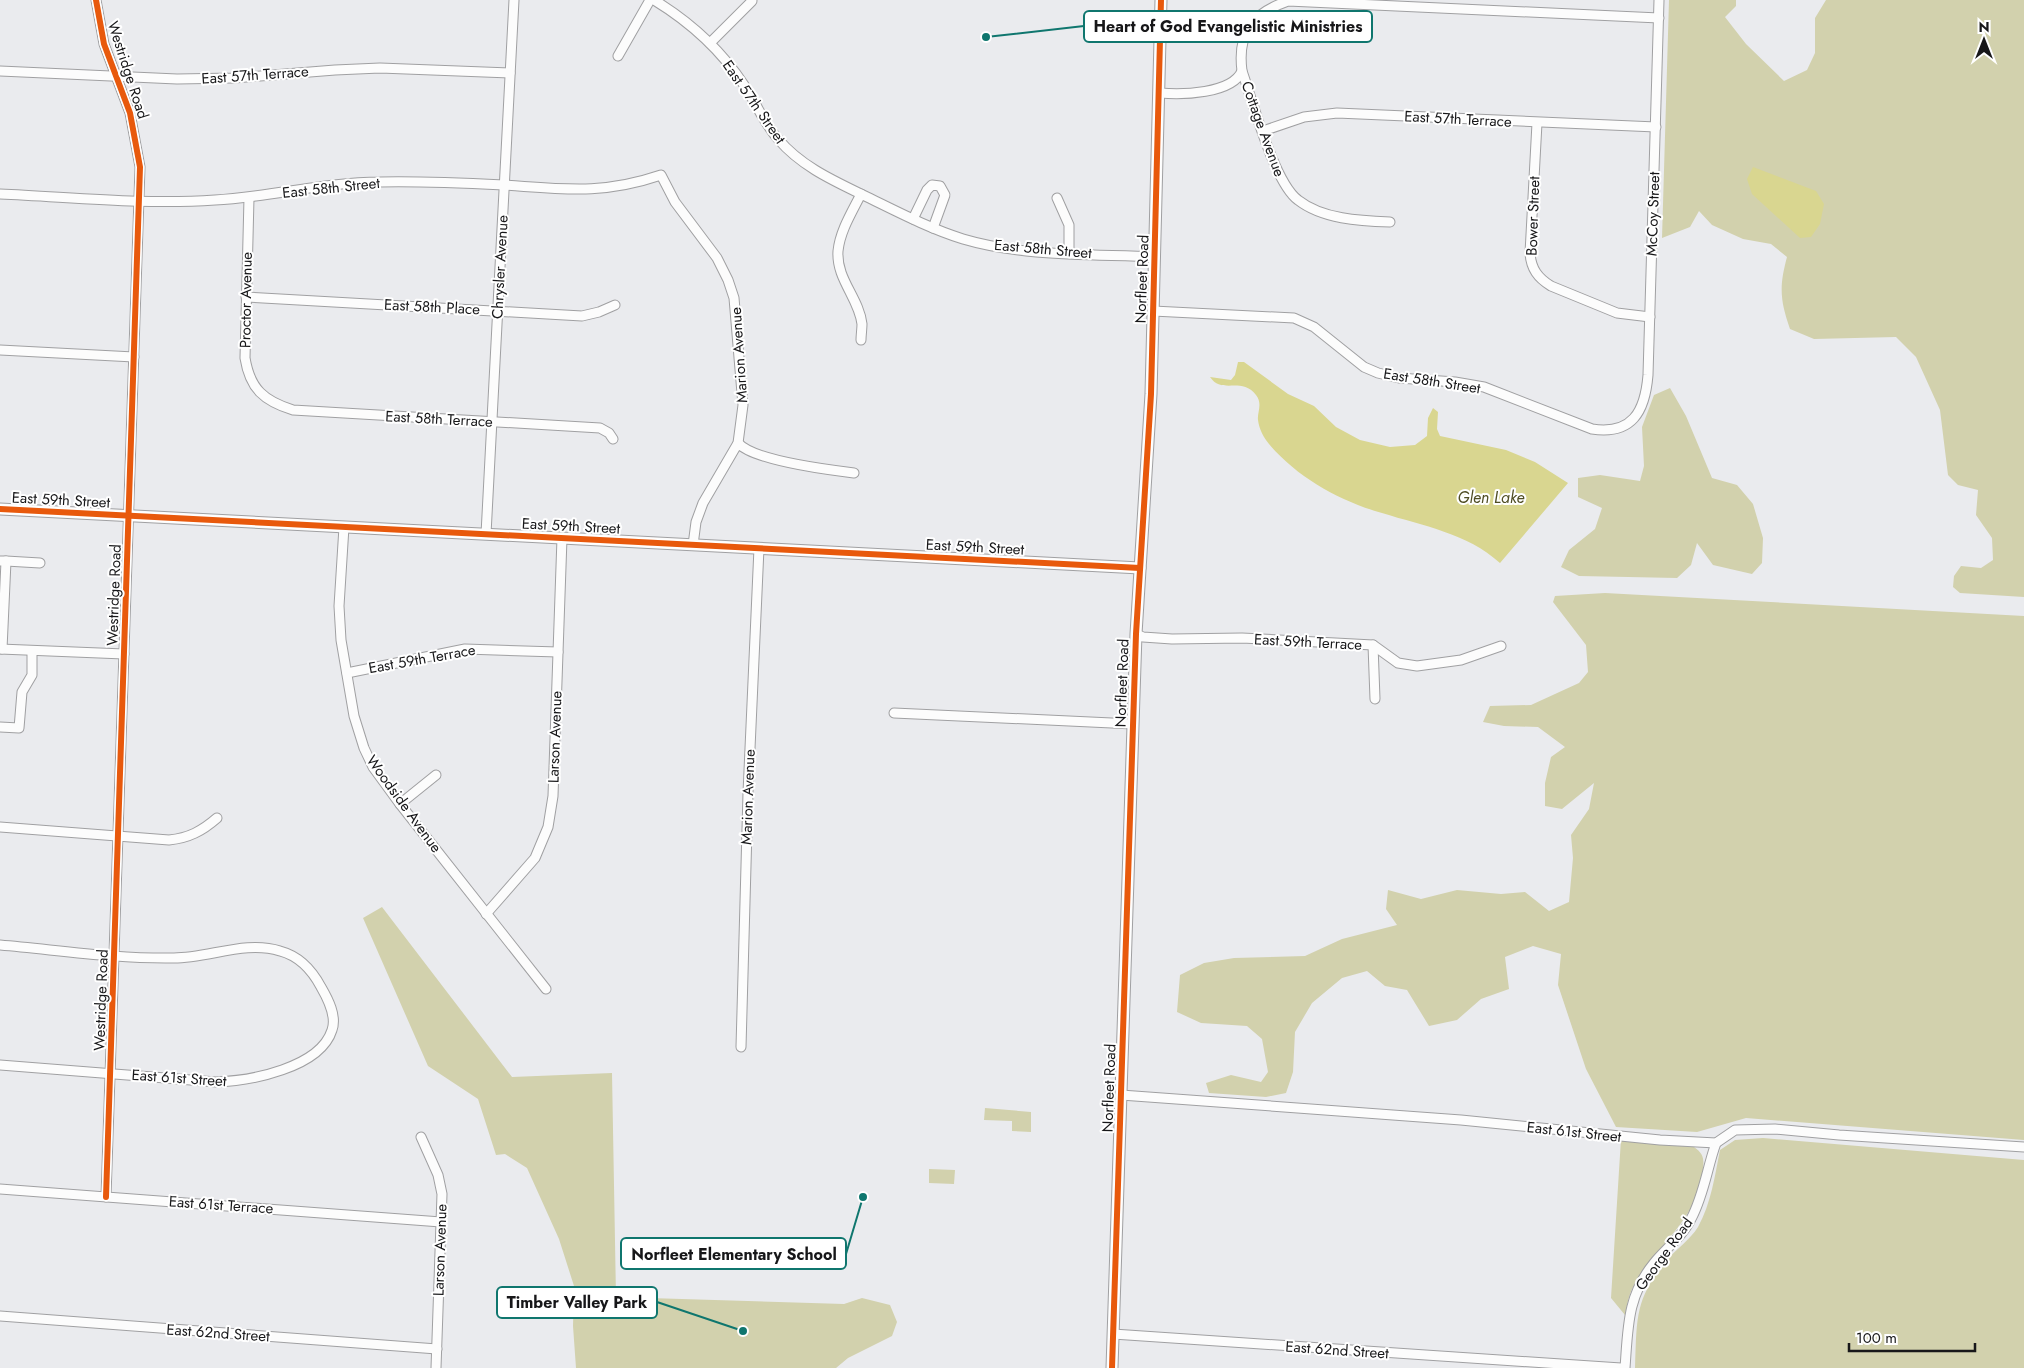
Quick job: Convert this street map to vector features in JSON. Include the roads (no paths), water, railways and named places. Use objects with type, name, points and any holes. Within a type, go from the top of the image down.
[{"type":"street","name":"Westridge Road","points":[[96,0],[104,44],[130,113],[137,140],[140,167],[106,1197]]},
{"type":"street","name":"Chrysler Avenue","points":[[486,534],[514,0]]},
{"type":"street","points":[[618,56],[650,0]]},
{"type":"street","name":"East 57th Street","points":[[654,0],[689,24],[728,63],[768,127],[789,151],[815,171],[861,194]]},
{"type":"street","points":[[710,43],[752,0]]},
{"type":"street","name":"Norfleet Road","points":[[1112,1368],[1136,634],[1155,257],[1161,0]]},
{"type":"street","name":"McCoy Street","points":[[1629,423],[1643,405],[1646,395],[1659,0]]},
{"type":"street","name":"Cottage Avenue","points":[[1390,222],[1364,222],[1314,209],[1299,201],[1281,180],[1242,71],[1241,47],[1249,28],[1268,8],[1288,1],[1659,18]]},
{"type":"street","name":"East 57th Terrace","points":[[0,71],[116,76],[234,78],[380,68],[510,73]]},
{"type":"street","points":[[1160,94],[1182,95],[1208,91],[1233,81],[1239,77],[1242,71]]},
{"type":"street","name":"East 57th Terrace","points":[[1263,130],[1304,117],[1337,113],[1656,128]]},
{"type":"street","name":"Bower Street","points":[[1537,123],[1530,253],[1534,271],[1541,280],[1551,286],[1617,313],[1650,317]]},
{"type":"street","name":"East 58th Street","points":[[0,194],[139,201],[249,198],[326,186],[373,182],[505,185],[594,190],[637,183],[661,175]]},
{"type":"street","name":"Marion Avenue","points":[[661,175],[675,202],[718,258],[734,298],[743,404],[738,443],[703,503],[696,522],[693,545]]},
{"type":"street","points":[[913,219],[927,190],[932,185],[940,186],[945,194],[933,228]]},
{"type":"street","points":[[861,194],[844,230],[838,254],[843,280],[859,313],[862,324],[861,340]]},
{"type":"street","name":"East 58th Street","points":[[861,194],[933,228],[995,246],[1069,253],[1155,257]]},
{"type":"street","name":"Proctor Avenue","points":[[249,198],[246,297],[247,369],[251,380],[263,396]]},
{"type":"street","points":[[1057,198],[1069,225],[1069,253]]},
{"type":"street","name":"East 58th Place","points":[[246,297],[582,316],[599,312],[615,305]]},
{"type":"street","name":"East 58th Street","points":[[1153,311],[1294,318],[1314,327],[1364,367],[1378,373],[1399,378],[1455,382],[1484,387],[1592,429],[1610,430],[1629,423]]},
{"type":"street","points":[[0,350],[134,357]]},
{"type":"street","name":"East 58th Terrace","points":[[263,396],[274,404],[293,410],[600,428],[609,433],[612,439]]},
{"type":"street","points":[[738,443],[756,452],[795,464],[854,473]]},
{"type":"street","name":"East 59th Street","points":[[0,509],[1140,568]]},
{"type":"street","name":"Woodside Avenue","points":[[344,527],[339,606],[341,640],[354,716],[364,748],[373,767],[400,804],[546,988]]},
{"type":"street","name":"Larson Avenue","points":[[486,914],[535,858],[548,827],[552,796],[562,538]]},
{"type":"street","name":"Marion Avenue","points":[[741,1046],[748,793],[758,548]]},
{"type":"street","points":[[40,563],[3,561],[1,649],[124,654]]},
{"type":"street","name":"East 59th Terrace","points":[[1136,634],[1143,637],[1172,639],[1242,638],[1373,645],[1398,663],[1417,666],[1461,660],[1501,646]]},
{"type":"street","points":[[1373,645],[1375,699]]},
{"type":"street","name":"East 59th Terrace","points":[[347,673],[465,649],[558,652]]},
{"type":"street","points":[[0,727],[19,728],[22,692],[32,675],[32,651]]},
{"type":"street","points":[[894,713],[1133,724]]},
{"type":"street","points":[[400,804],[436,775]]},
{"type":"street","points":[[0,828],[182,839],[202,830],[218,818]]},
{"type":"street","points":[[0,945],[115,954]]},
{"type":"street","name":"East 61st Street","points":[[0,1065],[216,1082],[261,1077],[287,1068],[316,1052],[333,1030],[328,998],[315,976],[299,959],[281,951],[254,947],[209,956],[174,958],[115,954]]},
{"type":"street","name":"East 61st Street","points":[[1121,1095],[1461,1120],[1660,1140],[1716,1143]]},
{"type":"street","points":[[1716,1143],[1734,1130],[1775,1128],[1838,1135],[2024,1147]]},
{"type":"street","name":"Larson Avenue","points":[[421,1136],[438,1175],[442,1194],[436,1368]]},
{"type":"street","name":"George Road","points":[[1623,1368],[1628,1318],[1637,1286],[1690,1221],[1704,1189],[1716,1143]]},
{"type":"street","name":"East 61st Terrace","points":[[0,1189],[441,1222]]},
{"type":"street","name":"East 62nd Street","points":[[0,1316],[437,1349]]},
{"type":"street","name":"East 62nd Street","points":[[1113,1334],[1623,1368]]},
{"type":"water","points":[[1753,167],[1816,191],[1824,204],[1820,224],[1811,237],[1800,238],[1752,194],[1747,179]]},
{"type":"water","name":"Glen Lake","points":[[1238,362],[1244,362],[1288,394],[1314,406],[1336,427],[1360,440],[1390,447],[1415,445],[1427,436],[1428,418],[1433,408],[1438,412],[1437,429],[1440,436],[1506,450],[1535,462],[1568,483],[1500,563],[1473,544],[1459,537],[1366,508],[1335,495],[1306,478],[1280,456],[1265,439],[1259,427],[1259,402],[1256,395],[1244,387],[1220,385],[1210,377],[1231,380],[1235,375]]},
{"type":"place","name":"Heart of God Evangelistic Ministries","points":[[986,37]]},
{"type":"place","name":"Norfleet Elementary School","points":[[863,1197]]},
{"type":"place","name":"Timber Valley Park","points":[[743,1331]]}]
